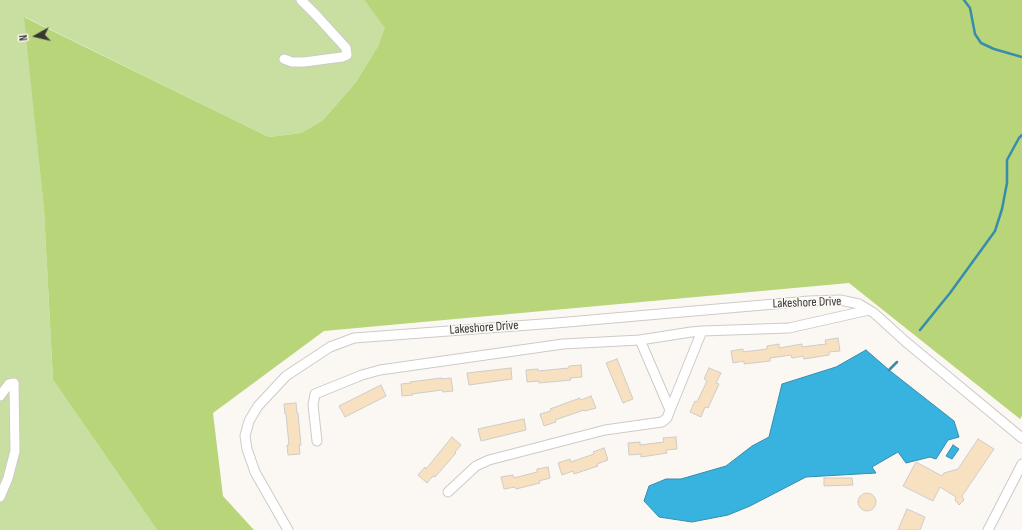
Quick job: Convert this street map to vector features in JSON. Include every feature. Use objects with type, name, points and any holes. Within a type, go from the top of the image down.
[{"type":"street","points":[[284,59],[292,62],[304,62],[347,55],[346,48],[301,0]]},
{"type":"street","name":"Lakeshore Drive","points":[[288,530],[256,472],[247,449],[245,436],[249,421],[258,406],[286,376],[330,347],[354,338],[556,323],[809,300],[840,300],[859,304],[874,313],[906,342],[1022,438]]},
{"type":"street","name":"Lakeshore Drive","points":[[317,441],[313,405],[315,394],[362,375],[380,370],[563,344],[640,340],[702,331],[789,328],[869,310]]},
{"type":"street","points":[[448,492],[476,466],[489,460],[605,430],[662,422],[667,418],[702,331]]},
{"type":"street","points":[[640,340],[670,410]]},
{"type":"street","points":[[0,396],[9,384],[14,383],[15,451],[10,474],[0,496]]},
{"type":"street","points":[[988,530],[1022,464]]},
{"type":"green space","points":[[0,0],[364,0],[386,28],[378,46],[356,82],[323,120],[301,133],[269,137],[25,17],[44,210],[53,380],[157,530],[0,530]]},
{"type":"green space","points":[[364,0],[1022,0],[1022,416],[1020,419],[849,283],[324,331],[213,413],[223,496],[254,530],[157,530],[53,380],[44,210],[24,17],[269,137],[301,133],[323,120],[356,82],[378,46],[385,28]]},
{"type":"water","points":[[866,350],[954,421],[959,437],[948,440],[936,459],[930,457],[906,463],[898,452],[872,467],[876,473],[806,477],[750,506],[728,515],[692,522],[659,517],[644,501],[649,486],[666,479],[681,479],[726,466],[752,446],[769,437],[782,384],[836,367]]},
{"type":"water","points":[[953,445],[959,449],[952,459],[946,456]]},
{"type":"building","points":[[838,338],[840,351],[829,352],[829,355],[804,359],[803,356],[792,358],[791,355],[770,358],[770,361],[744,364],[744,361],[733,363],[731,351],[743,349],[743,352],[767,349],[767,346],[779,344],[779,348],[802,344],[802,347],[826,344],[825,340]]},
{"type":"building","points":[[617,359],[633,399],[623,403],[606,363]]},
{"type":"building","points":[[581,365],[582,377],[570,378],[571,380],[539,383],[539,381],[527,382],[526,370],[538,369],[538,371],[569,368],[569,366]]},
{"type":"building","points":[[511,368],[512,379],[469,385],[467,373]]},
{"type":"building","points":[[709,368],[721,373],[716,383],[719,384],[708,408],[705,407],[701,417],[690,412],[695,401],[697,402],[707,381],[704,379]]},
{"type":"building","points":[[451,378],[453,391],[443,392],[442,390],[402,396],[401,384]]},
{"type":"building","points":[[381,385],[386,396],[345,417],[339,406]]},
{"type":"building","points":[[591,396],[596,408],[584,410],[555,420],[556,422],[544,426],[540,414],[551,411],[550,409],[580,398],[581,400]]},
{"type":"building","points":[[296,403],[301,445],[299,445],[300,454],[288,455],[287,445],[289,445],[284,404]]},
{"type":"building","points":[[524,419],[526,430],[481,441],[478,429]]},
{"type":"building","points":[[452,437],[461,445],[435,477],[433,476],[427,483],[418,475],[425,467],[426,469]]},
{"type":"building","points":[[676,437],[677,449],[666,450],[667,453],[641,457],[641,454],[629,455],[628,443],[640,442],[640,445],[664,442],[663,438]]},
{"type":"building","points":[[978,439],[994,449],[962,496],[964,500],[959,505],[955,500],[956,497],[940,487],[933,501],[903,486],[916,462],[942,476],[944,473],[958,469]]},
{"type":"building","points":[[604,448],[608,460],[597,464],[598,466],[574,474],[573,471],[562,475],[558,463],[570,459],[571,462],[594,454],[593,452]]},
{"type":"building","points":[[548,467],[550,478],[539,481],[540,483],[516,489],[515,487],[504,489],[501,477],[513,475],[514,478],[537,472],[537,469]]},
{"type":"building","points":[[824,478],[852,478],[853,485],[824,486]]},
{"type":"building","points":[[867,493],[873,496],[876,502],[873,508],[867,511],[861,508],[858,502],[861,496]]},
{"type":"building","points":[[907,509],[925,517],[920,530],[898,530]]},
{"type":"waterway","points":[[964,0],[970,8],[975,34],[981,43],[994,49],[1022,57]]},
{"type":"waterway","points":[[920,330],[950,293],[995,231],[1002,209],[1007,183],[1007,160],[1022,135]]},
{"type":"waterway","points":[[889,370],[897,362]]}]
